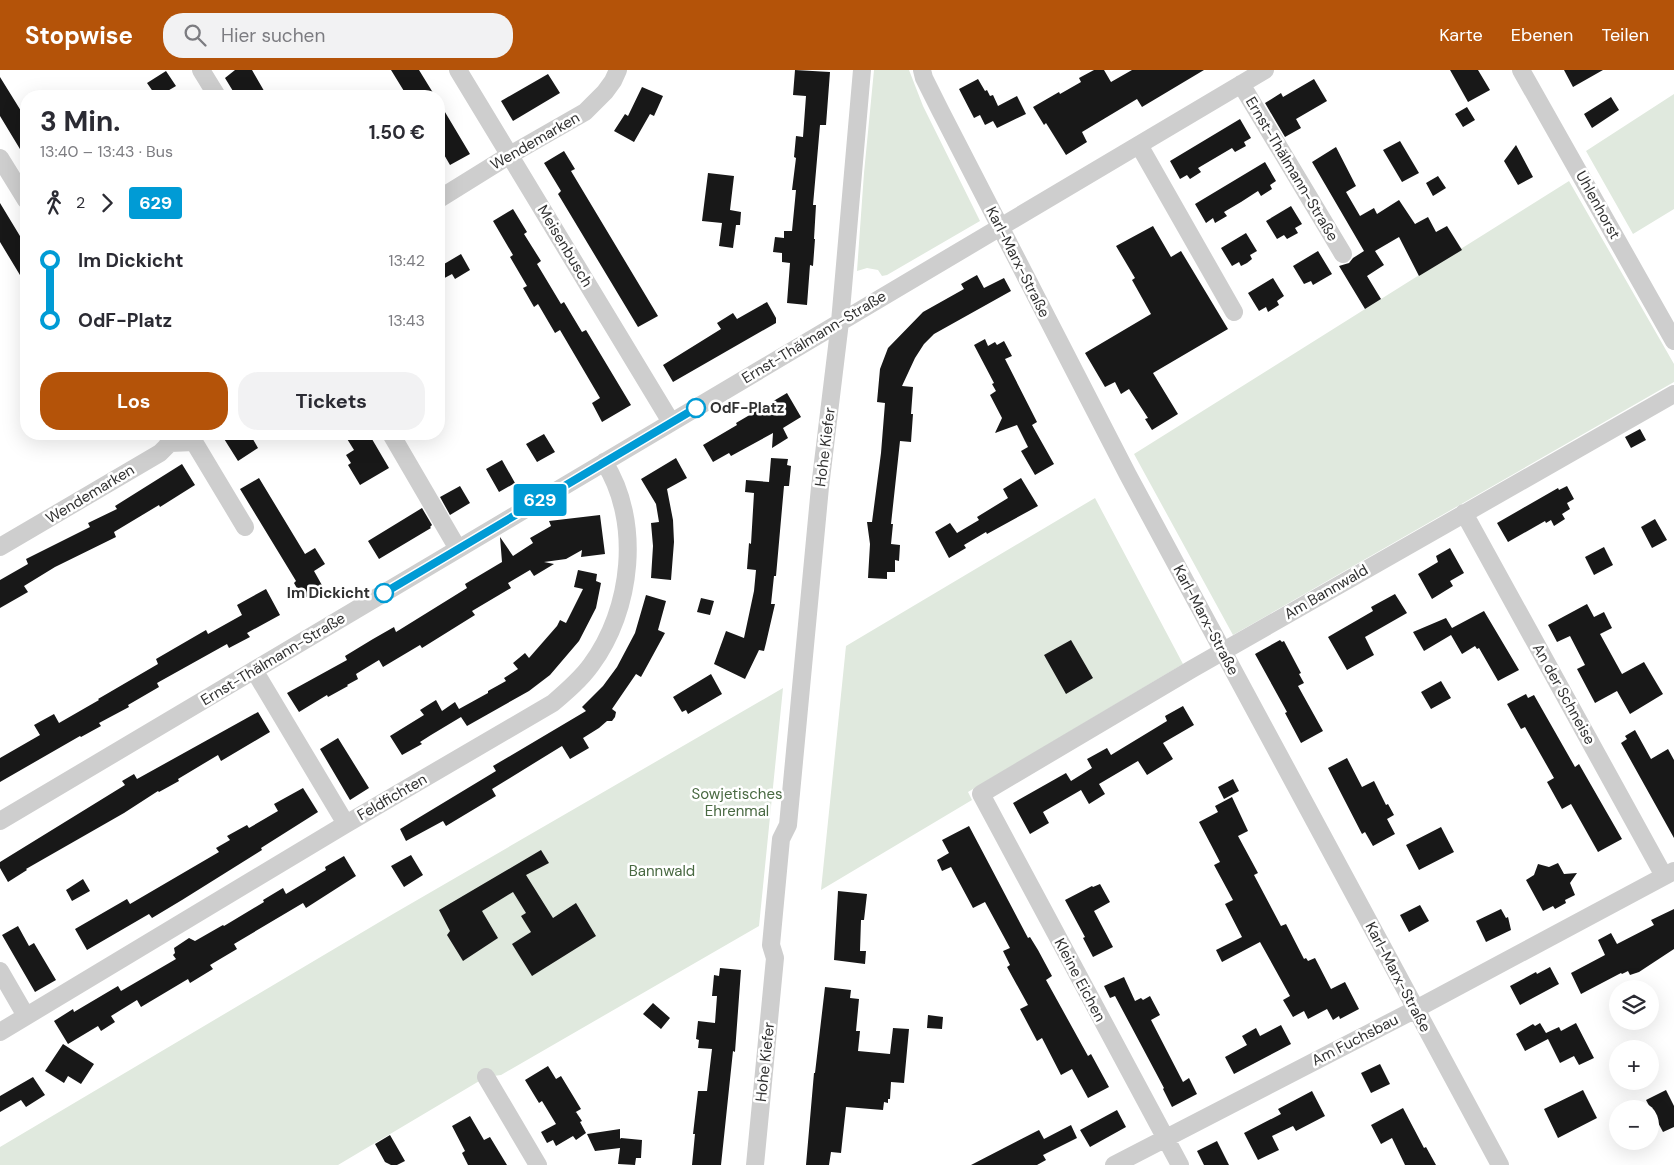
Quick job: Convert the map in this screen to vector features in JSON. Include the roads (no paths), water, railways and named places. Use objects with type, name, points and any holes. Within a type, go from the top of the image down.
[{"type":"street","points":[[201,70],[213,90]]},
{"type":"street","name":"Meisenbusch","points":[[458,70],[671,422]]},
{"type":"street","name":"Wendemarken","points":[[445,195],[585,112],[606,92],[618,70]]},
{"type":"street","name":"Hohe Kiefer","points":[[755,1165],[775,958],[781,944],[792,838],[788,825],[819,496],[840,322],[862,70]]},
{"type":"street","name":"Karl-Marx-Straße","points":[[922,70],[933,97],[1128,475],[1500,1165]]},
{"type":"street","name":"Ernst-Thälmann-Straße","points":[[0,821],[1265,70]]},
{"type":"street","name":"Uhlenhorst","points":[[1521,70],[1674,341]]},
{"type":"street","name":"Ernst-Thälmann-Straße","points":[[1241,84],[1343,254]]},
{"type":"street","points":[[1138,145],[1234,312]]},
{"type":"street","points":[[0,158],[20,190]]},
{"type":"street","name":"Am Bannwald","points":[[981,794],[1192,669],[1674,394]]},
{"type":"street","name":"Wendemarken","points":[[0,547],[160,453],[167,440]]},
{"type":"street","points":[[181,440],[194,442],[245,527]]},
{"type":"street","points":[[394,440],[458,549]]},
{"type":"street","name":"Feldfichten","points":[[0,1032],[346,824],[553,703],[578,680],[591,665],[612,628],[628,571],[628,533],[622,499],[617,485],[604,462]]},
{"type":"street","name":"An der Schneise","points":[[1464,513],[1669,874]]},
{"type":"street","points":[[254,670],[346,824]]},
{"type":"street","name":"Kleine Eichen","points":[[981,794],[1180,1165]]},
{"type":"street","name":"Am Fuchsbau","points":[[1114,1165],[1416,1009],[1669,874]]},
{"type":"street","points":[[0,971],[26,1016]]},
{"type":"street","points":[[486,1077],[538,1165]]},
{"type":"place","name":"OdF-Platz","points":[[696,408]]},
{"type":"place","name":"Im Dickicht","points":[[384,593]]},
{"type":"park label","name":"Sowjetisches Ehrenmal","points":[[737,802]]},
{"type":"park label","name":"Bannwald","points":[[662,871]]}]
